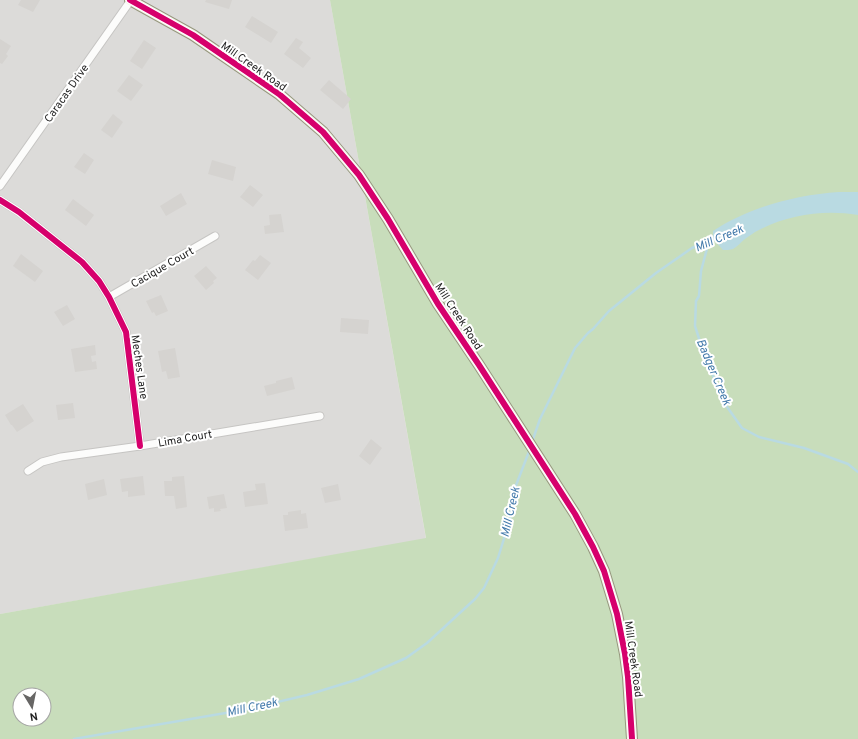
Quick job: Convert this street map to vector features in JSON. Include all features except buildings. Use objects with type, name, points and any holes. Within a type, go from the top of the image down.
[{"type":"street","name":"Caracas Drive","points":[[0,186],[131,0]]},
{"type":"street","name":"Mill Creek Road","points":[[131,0],[194,35],[279,94],[323,132],[359,175],[373,195],[438,304],[484,371],[593,546],[604,571],[617,614],[628,677],[632,739]]},
{"type":"street","name":"Meches Lane","points":[[0,200],[19,212],[82,262],[99,281],[109,297],[126,332],[140,446]]},
{"type":"street","name":"Cacique Court","points":[[109,297],[214,236]]},
{"type":"street","name":"Lima Court","points":[[28,471],[42,462],[61,457],[140,446],[320,416]]},
{"type":"shaded area","points":[[0,0],[330,0],[426,539],[0,614]]},
{"type":"green space","points":[[330,0],[858,0],[858,739],[0,739],[0,614],[426,538]]},
{"type":"water","points":[[839,192],[858,192],[858,215],[845,213],[818,213],[779,221],[755,232],[731,250],[723,250],[713,239],[713,231],[742,215],[758,209],[790,199]]},
{"type":"waterway","name":"Mill Creek","points":[[532,442],[540,419],[575,348],[588,333],[609,311],[656,273],[692,248],[715,238]]},
{"type":"waterway","name":"Badger Creek","points":[[712,241],[708,245],[701,271],[699,296],[696,301],[695,326],[705,357],[725,404],[742,428],[759,437],[804,448],[848,464],[858,472]]},
{"type":"waterway","name":"Mill Creek","points":[[74,739],[243,710],[307,695],[359,679],[406,658],[427,643],[475,599],[484,588],[498,558],[510,519],[513,493],[530,449]]},
{"type":"cycle path","points":[[130,0],[193,35],[279,94],[323,132],[359,175],[388,219],[438,304],[575,514],[593,547],[604,571],[617,614],[628,677],[632,739]]},
{"type":"cycle path","points":[[0,200],[19,212],[82,262],[99,281],[109,297],[126,332],[140,446]]}]
